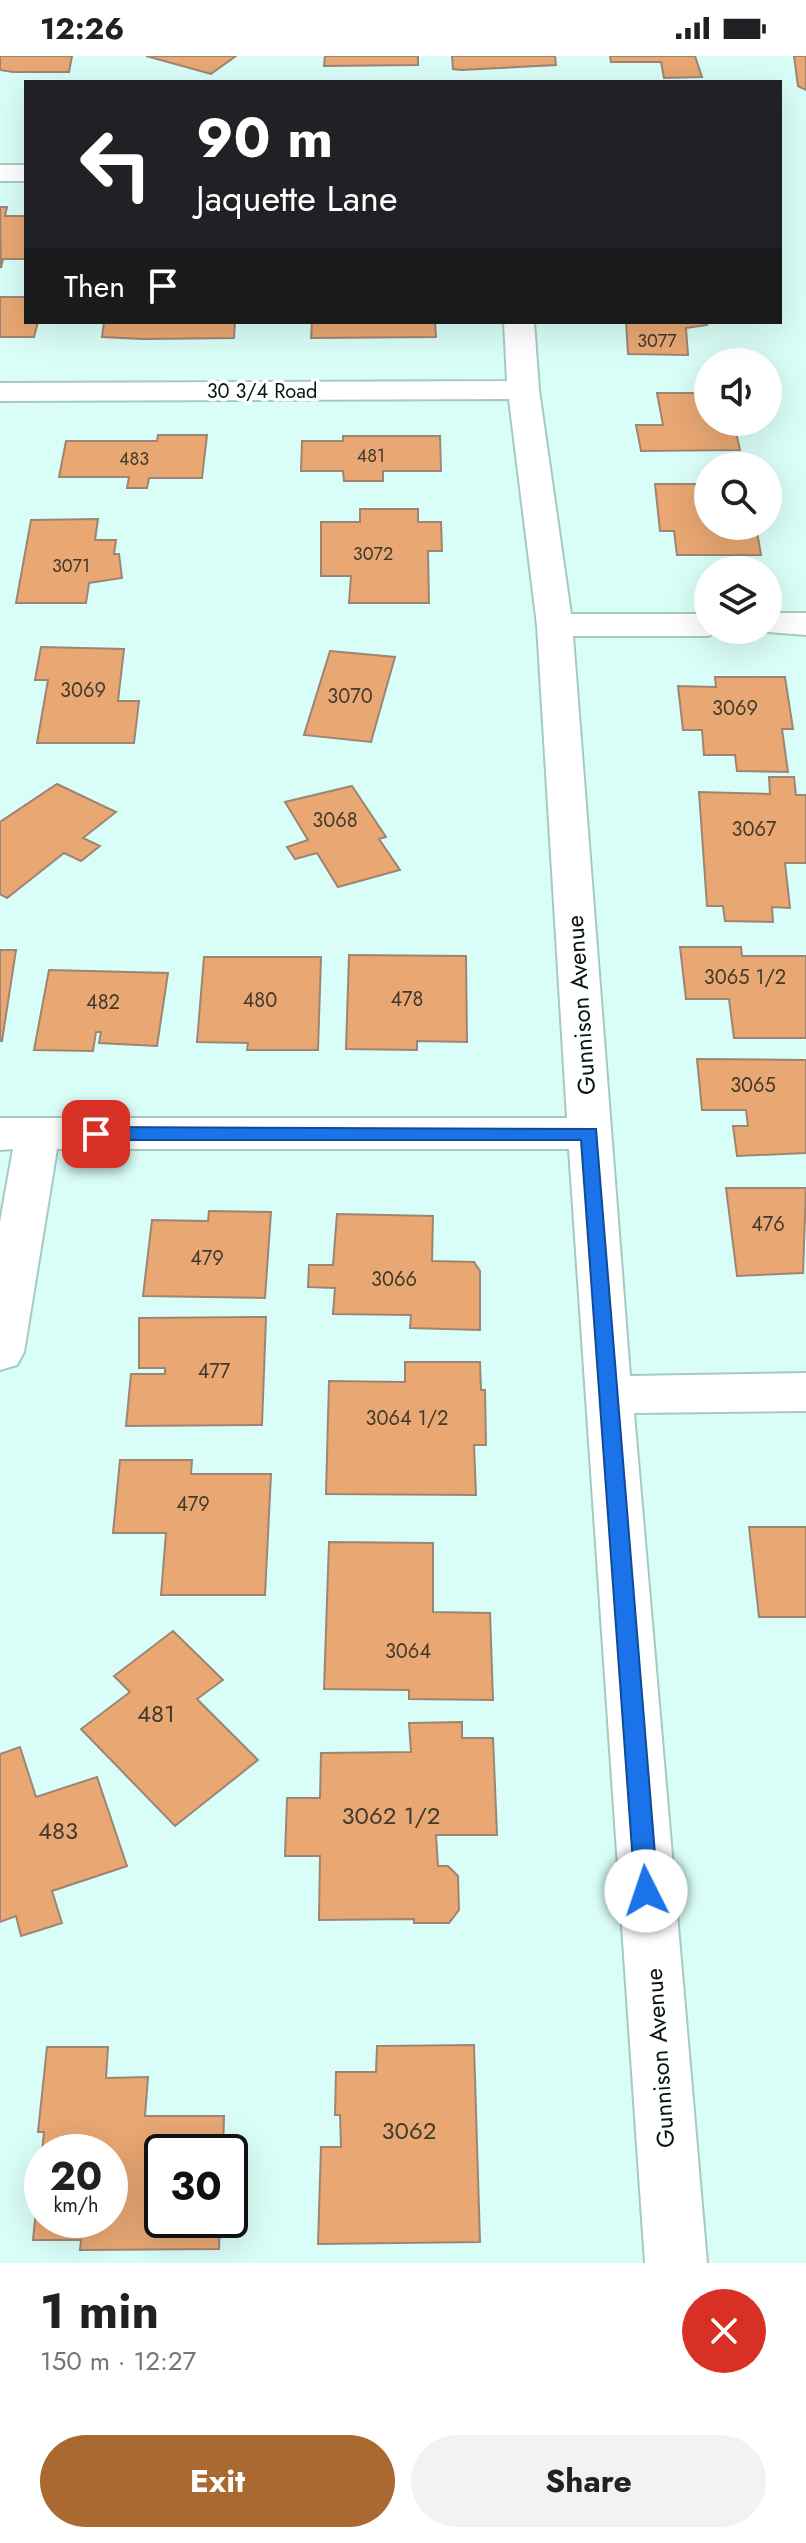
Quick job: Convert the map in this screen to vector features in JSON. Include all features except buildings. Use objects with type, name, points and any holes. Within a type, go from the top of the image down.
[{"type":"street","points":[[0,173],[24,173]]},
{"type":"street","name":"Gunnison Avenue","points":[[519,324],[523,390],[555,625],[608,1395],[676,2263]]},
{"type":"street","name":"30 3/4 Road","points":[[0,392],[523,390]]},
{"type":"street","points":[[782,624],[806,624]]},
{"type":"street","points":[[555,625],[694,625]]},
{"type":"street","points":[[0,1352],[19,1134],[590,1133]]},
{"type":"street","points":[[608,1395],[806,1392]]},
{"type":"route","points":[[96,1134],[590,1133],[646,1891]]}]
